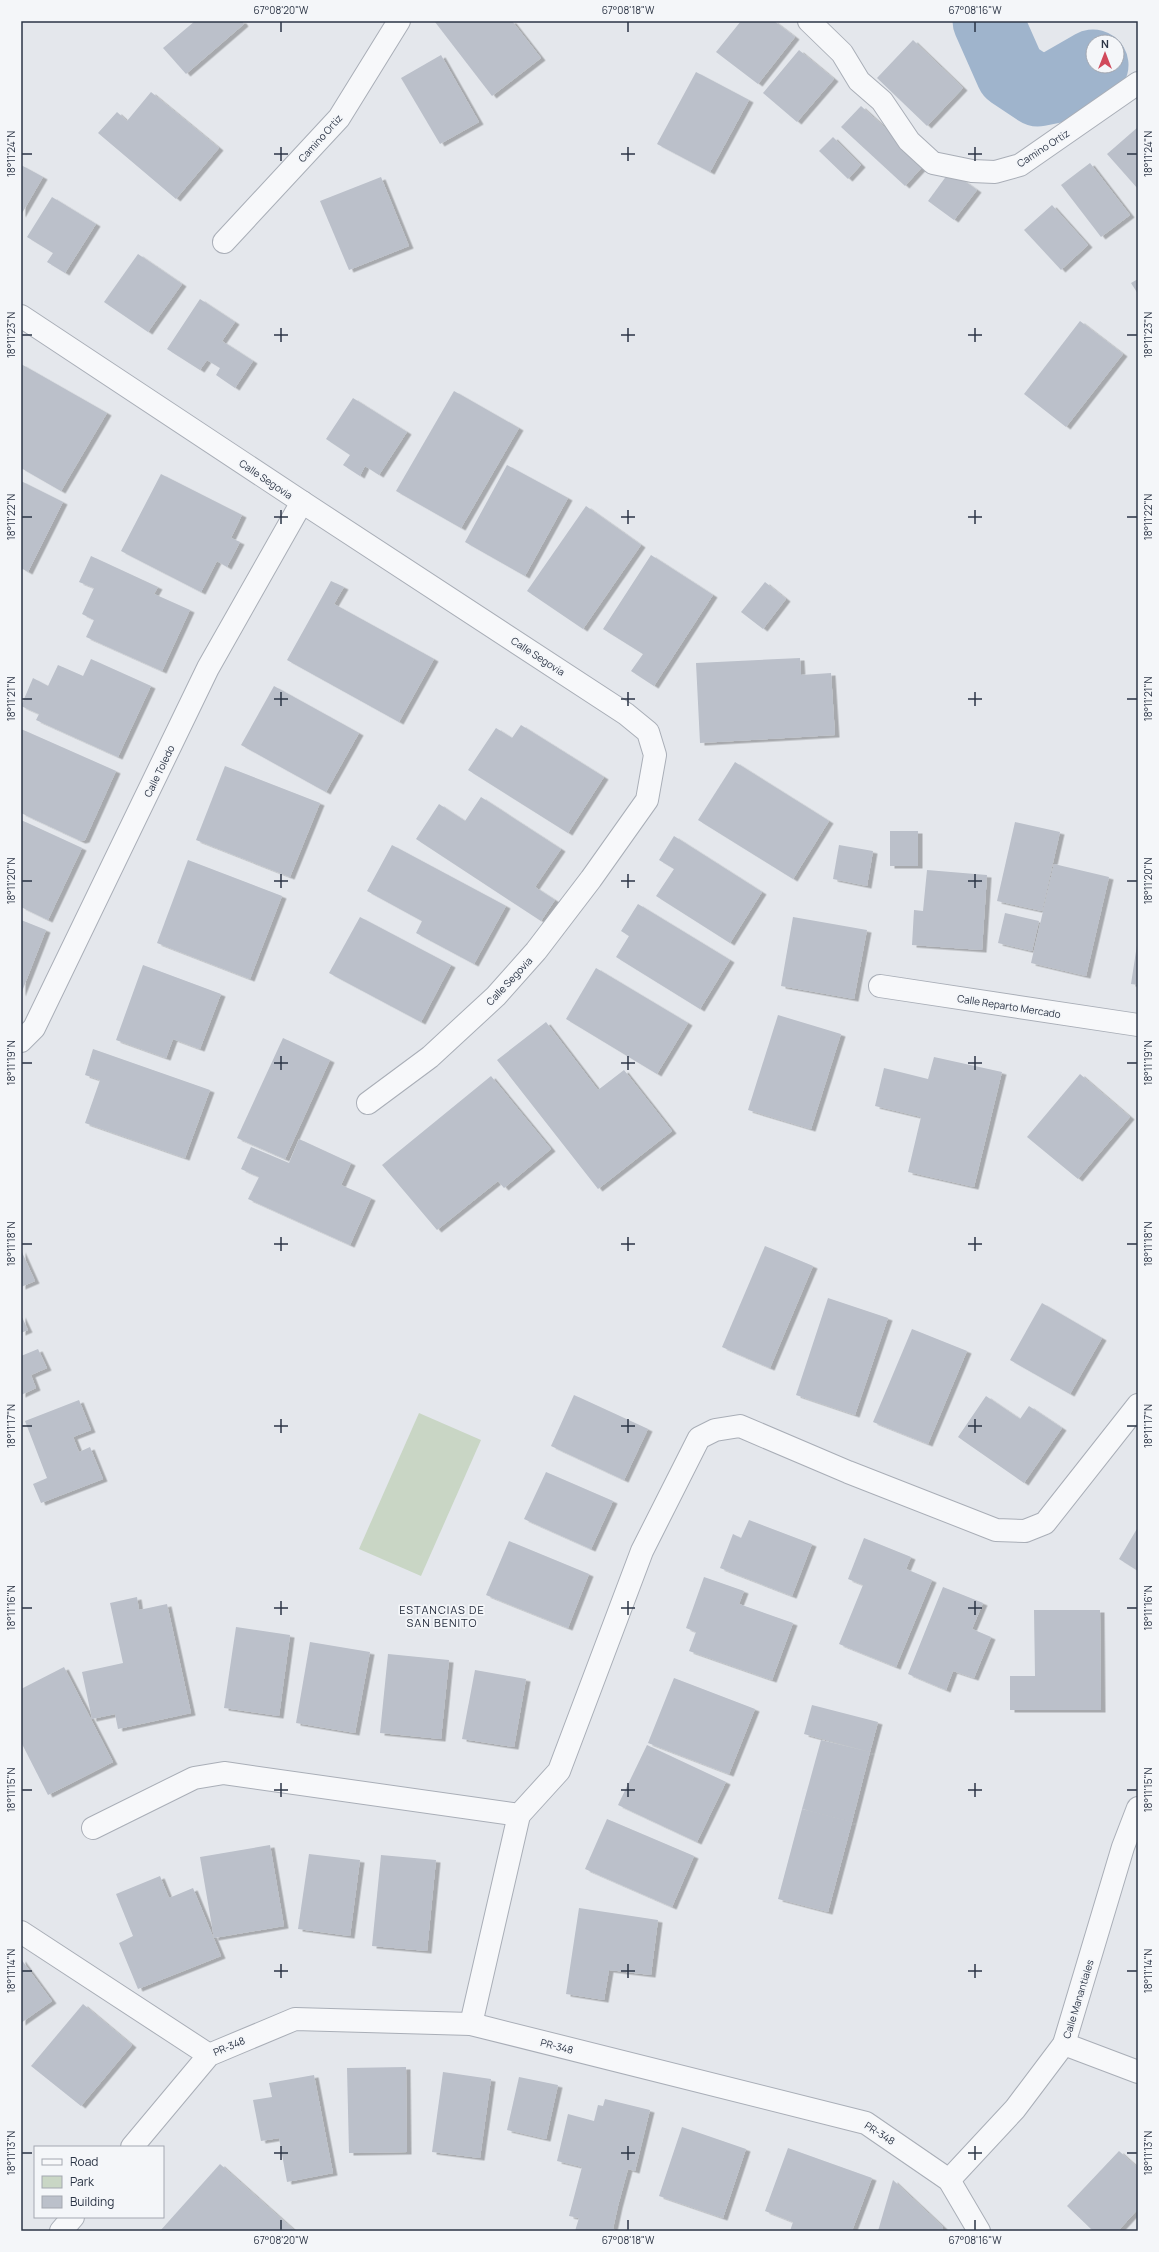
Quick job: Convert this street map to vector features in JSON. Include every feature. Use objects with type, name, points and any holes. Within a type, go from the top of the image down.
[{"type":"street","name":"Camino Ortiz","points":[[224,242],[339,118],[399,21]]},
{"type":"street","name":"Camino Ortiz","points":[[809,21],[842,53],[859,81],[882,101],[893,120],[914,145],[933,163],[972,171],[995,172],[1020,165],[1138,83]]},
{"type":"street","name":"Calle Segovia","points":[[21,316],[626,714],[648,732],[655,755],[647,800],[591,879],[536,951],[496,996],[430,1057],[368,1102]]},
{"type":"street","name":"Calle Toledo","points":[[21,1041],[34,1028],[208,668],[302,502]]},
{"type":"street","name":"Calle Reparto Mercado","points":[[880,986],[1138,1025]]},
{"type":"street","points":[[471,2024],[519,1815],[559,1771],[642,1551],[699,1438],[715,1430],[740,1426],[848,1472],[996,1530],[1025,1531],[1045,1523],[1138,1405]]},
{"type":"street","points":[[93,1828],[194,1778],[224,1773],[519,1815]]},
{"type":"street","name":"Calle Manantiales","points":[[949,2180],[1015,2109],[1064,2044],[1123,1847],[1138,1808]]},
{"type":"street","points":[[21,1932],[209,2055]]},
{"type":"street","name":"PR-348","points":[[133,2146],[209,2055],[295,2019],[471,2024],[866,2123],[949,2180],[979,2231]]},
{"type":"street","points":[[1064,2044],[1138,2072]]},
{"type":"street","points":[[61,2231],[72,2218]]},
{"type":"green space","points":[[419,1413],[481,1440],[421,1576],[359,1549]]},
{"type":"building","points":[[195,21],[242,21],[244,24],[186,74],[163,48]]},
{"type":"building","points":[[512,21],[541,58],[492,96],[435,22]]},
{"type":"building","points":[[741,21],[774,21],[795,37],[758,84],[716,52]]},
{"type":"building","points":[[913,40],[963,88],[927,126],[877,78]]},
{"type":"building","points":[[799,50],[834,79],[797,122],[763,93]]},
{"type":"building","points":[[441,55],[479,122],[440,144],[401,78]]},
{"type":"building","points":[[696,72],[749,100],[710,172],[657,144]]},
{"type":"building","points":[[151,92],[219,148],[176,199],[98,133],[117,112],[127,121]]},
{"type":"building","points":[[861,106],[925,164],[905,186],[841,127]]},
{"type":"building","points":[[1138,127],[1138,189],[1107,154]]},
{"type":"building","points":[[833,137],[861,165],[848,179],[819,151]]},
{"type":"building","points":[[1090,163],[1130,215],[1101,237],[1061,185]]},
{"type":"building","points":[[21,165],[43,177],[21,215]]},
{"type":"building","points":[[950,171],[977,190],[954,220],[928,201]]},
{"type":"building","points":[[381,177],[409,246],[349,270],[320,201]]},
{"type":"building","points":[[52,197],[96,224],[65,273],[47,262],[53,253],[27,237]]},
{"type":"building","points":[[1052,205],[1088,245],[1061,270],[1024,230]]},
{"type":"building","points":[[138,254],[182,284],[148,332],[104,302]]},
{"type":"building","points":[[1138,279],[1138,294],[1131,283]]},
{"type":"building","points":[[200,299],[235,322],[222,341],[253,361],[235,388],[216,375],[220,368],[207,360],[200,370],[167,349]]},
{"type":"building","points":[[1080,321],[1123,354],[1066,427],[1024,394]]},
{"type":"building","points":[[21,364],[107,413],[61,491],[21,468]]},
{"type":"building","points":[[454,391],[519,428],[461,528],[396,491]]},
{"type":"building","points":[[353,398],[407,432],[379,475],[365,466],[360,476],[343,465],[350,455],[326,439]]},
{"type":"building","points":[[507,465],[568,498],[525,576],[465,542]]},
{"type":"building","points":[[161,474],[242,515],[231,538],[240,542],[227,567],[217,561],[201,592],[121,551]]},
{"type":"building","points":[[21,481],[63,502],[28,572],[21,568]]},
{"type":"building","points":[[586,506],[641,545],[583,629],[527,591]]},
{"type":"building","points":[[651,555],[713,595],[654,686],[631,671],[643,654],[603,629]]},
{"type":"building","points":[[91,556],[158,587],[154,594],[190,610],[162,671],[86,637],[94,620],[82,614],[94,588],[79,582]]},
{"type":"building","points":[[331,581],[344,587],[334,604],[434,659],[399,722],[287,660]]},
{"type":"building","points":[[765,582],[786,599],[763,629],[741,612]]},
{"type":"building","points":[[800,658],[801,675],[831,673],[835,735],[700,743],[696,663]]},
{"type":"building","points":[[91,659],[151,686],[118,757],[36,720],[39,714],[21,706],[33,678],[48,686],[58,665],[83,676]]},
{"type":"building","points":[[274,686],[359,733],[326,792],[241,745]]},
{"type":"building","points":[[521,725],[604,777],[568,833],[468,770],[496,728],[512,738]]},
{"type":"building","points":[[21,729],[116,771],[85,840],[81,841],[21,813]]},
{"type":"building","points":[[735,762],[829,821],[793,879],[698,820]]},
{"type":"building","points":[[225,766],[320,803],[290,877],[196,840]]},
{"type":"building","points":[[481,797],[561,849],[535,887],[555,900],[541,921],[416,839],[439,804],[465,821]]},
{"type":"building","points":[[21,820],[82,848],[48,920],[21,907]]},
{"type":"building","points":[[1015,822],[1060,832],[1042,911],[997,901]]},
{"type":"building","points":[[890,831],[918,831],[918,866],[890,866]]},
{"type":"building","points":[[674,836],[762,892],[730,943],[656,896],[674,869],[659,860]]},
{"type":"building","points":[[392,845],[506,906],[474,964],[416,933],[422,921],[367,891]]},
{"type":"building","points":[[839,845],[873,851],[867,886],[833,879]]},
{"type":"building","points":[[188,860],[282,896],[250,979],[157,943]]},
{"type":"building","points":[[1054,864],[1109,877],[1086,976],[1031,963]]},
{"type":"building","points":[[927,870],[987,875],[982,950],[912,945],[914,910],[923,911]]},
{"type":"building","points":[[638,904],[730,960],[700,1009],[616,957],[629,936],[621,931]]},
{"type":"building","points":[[1005,913],[1039,921],[1032,951],[998,943]]},
{"type":"building","points":[[360,917],[451,965],[421,1022],[329,973]]},
{"type":"building","points":[[793,917],[867,930],[854,999],[781,986]]},
{"type":"building","points":[[21,920],[46,930],[21,994]]},
{"type":"building","points":[[1138,945],[1138,985],[1131,984]]},
{"type":"building","points":[[143,965],[221,994],[200,1049],[173,1039],[166,1058],[116,1040]]},
{"type":"building","points":[[596,968],[688,1023],[657,1074],[566,1019]]},
{"type":"building","points":[[778,1015],[841,1034],[811,1129],[748,1110]]},
{"type":"building","points":[[546,1022],[598,1090],[624,1070],[672,1131],[598,1189],[497,1060]]},
{"type":"building","points":[[283,1038],[330,1060],[285,1159],[237,1138]]},
{"type":"building","points":[[93,1049],[210,1090],[185,1158],[85,1123],[100,1080],[85,1075]]},
{"type":"building","points":[[934,1057],[1002,1072],[974,1187],[908,1172],[921,1117],[875,1106],[884,1068],[928,1079]]},
{"type":"building","points":[[1080,1074],[1130,1117],[1078,1179],[1027,1137]]},
{"type":"building","points":[[491,1076],[551,1149],[504,1188],[498,1181],[437,1230],[382,1165]]},
{"type":"building","points":[[299,1139],[351,1163],[341,1185],[371,1198],[350,1245],[248,1199],[259,1177],[241,1169],[251,1147],[289,1163]]},
{"type":"building","points":[[765,1246],[813,1266],[770,1368],[722,1347]]},
{"type":"building","points":[[21,1250],[35,1281],[21,1287]]},
{"type":"building","points":[[828,1298],[888,1318],[855,1415],[796,1395]]},
{"type":"building","points":[[1042,1303],[1102,1338],[1070,1394],[1010,1360]]},
{"type":"building","points":[[21,1315],[28,1330],[21,1333]]},
{"type":"building","points":[[912,1329],[967,1351],[928,1444],[873,1422]]},
{"type":"building","points":[[38,1349],[47,1368],[31,1375],[36,1388],[21,1395],[21,1356]]},
{"type":"building","points":[[574,1395],[648,1429],[624,1480],[551,1446]]},
{"type":"building","points":[[986,1396],[1020,1419],[1029,1406],[1062,1428],[1024,1483],[958,1437]]},
{"type":"building","points":[[79,1400],[91,1430],[73,1437],[79,1452],[90,1447],[103,1479],[41,1503],[33,1484],[47,1478],[25,1421]]},
{"type":"building","points":[[546,1472],[613,1501],[591,1549],[524,1519]]},
{"type":"building","points":[[749,1520],[812,1544],[792,1596],[720,1568],[733,1534],[741,1538]]},
{"type":"building","points":[[1138,1527],[1138,1571],[1119,1559]]},
{"type":"building","points":[[864,1538],[911,1557],[906,1569],[932,1580],[896,1667],[839,1644],[863,1585],[848,1579]]},
{"type":"building","points":[[509,1541],[589,1574],[568,1628],[486,1595]]},
{"type":"building","points":[[704,1577],[744,1591],[739,1604],[793,1623],[772,1680],[689,1651],[696,1632],[686,1628]]},
{"type":"building","points":[[943,1587],[983,1603],[972,1629],[991,1637],[974,1678],[953,1671],[946,1690],[908,1674]]},
{"type":"building","points":[[137,1597],[139,1610],[167,1604],[191,1713],[118,1729],[115,1714],[92,1719],[82,1672],[123,1663],[110,1603]]},
{"type":"building","points":[[1034,1610],[1100,1610],[1101,1710],[1010,1710],[1010,1676],[1035,1676]]},
{"type":"building","points":[[236,1627],[290,1635],[279,1716],[224,1708]]},
{"type":"building","points":[[310,1642],[370,1652],[355,1733],[296,1723]]},
{"type":"building","points":[[388,1654],[449,1660],[441,1739],[380,1733]]},
{"type":"building","points":[[64,1667],[113,1762],[48,1795],[21,1742],[21,1689]]},
{"type":"building","points":[[475,1670],[526,1679],[514,1747],[462,1739]]},
{"type":"building","points":[[674,1678],[755,1709],[729,1774],[648,1743]]},
{"type":"building","points":[[812,1705],[878,1722],[870,1752],[804,1734]]},
{"type":"building","points":[[821,1740],[870,1752],[852,1822],[802,1809]]},
{"type":"building","points":[[647,1745],[726,1782],[697,1842],[618,1805]]},
{"type":"building","points":[[802,1809],[852,1822],[828,1912],[778,1899]]},
{"type":"building","points":[[607,1819],[694,1856],[672,1907],[585,1869]]},
{"type":"building","points":[[270,1845],[284,1926],[214,1938],[200,1857]]},
{"type":"building","points":[[309,1854],[360,1860],[350,1936],[298,1929]]},
{"type":"building","points":[[381,1855],[436,1860],[427,1951],[372,1946]]},
{"type":"building","points":[[160,1876],[169,1898],[193,1888],[221,1956],[138,1989],[119,1943],[133,1936],[116,1894]]},
{"type":"building","points":[[579,1908],[658,1920],[651,1975],[609,1970],[604,2000],[566,1994]]},
{"type":"building","points":[[21,1959],[52,2001],[21,2023]]},
{"type":"building","points":[[83,2004],[132,2045],[81,2106],[31,2066]]},
{"type":"building","points":[[406,2067],[407,2152],[349,2153],[347,2068]]},
{"type":"building","points":[[443,2072],[491,2079],[480,2158],[432,2152]]},
{"type":"building","points":[[314,2075],[333,2173],[287,2182],[279,2138],[261,2141],[253,2100],[272,2097],[269,2083]]},
{"type":"building","points":[[519,2077],[558,2085],[546,2139],[507,2130]]},
{"type":"building","points":[[605,2099],[650,2110],[635,2171],[628,2169],[613,2229],[617,2231],[575,2231],[579,2218],[569,2216],[582,2167],[557,2161],[568,2114],[594,2121],[598,2105],[603,2106]]},
{"type":"building","points":[[682,2127],[746,2149],[723,2218],[659,2196]]},
{"type":"building","points":[[788,2148],[872,2178],[852,2231],[790,2231],[793,2222],[765,2211]]},
{"type":"building","points":[[1119,2151],[1138,2168],[1138,2209],[1118,2231],[1093,2231],[1067,2206]]},
{"type":"building","points":[[220,2164],[295,2231],[160,2231]]},
{"type":"building","points":[[893,2180],[943,2227],[942,2231],[878,2231]]},
{"type":"waterway","points":[[988,21],[1011,73],[1038,91],[1053,88],[1085,70]]},
{"type":"district","name":"ESTANCIAS DE SAN BENITO","points":[[442,1616]]}]
